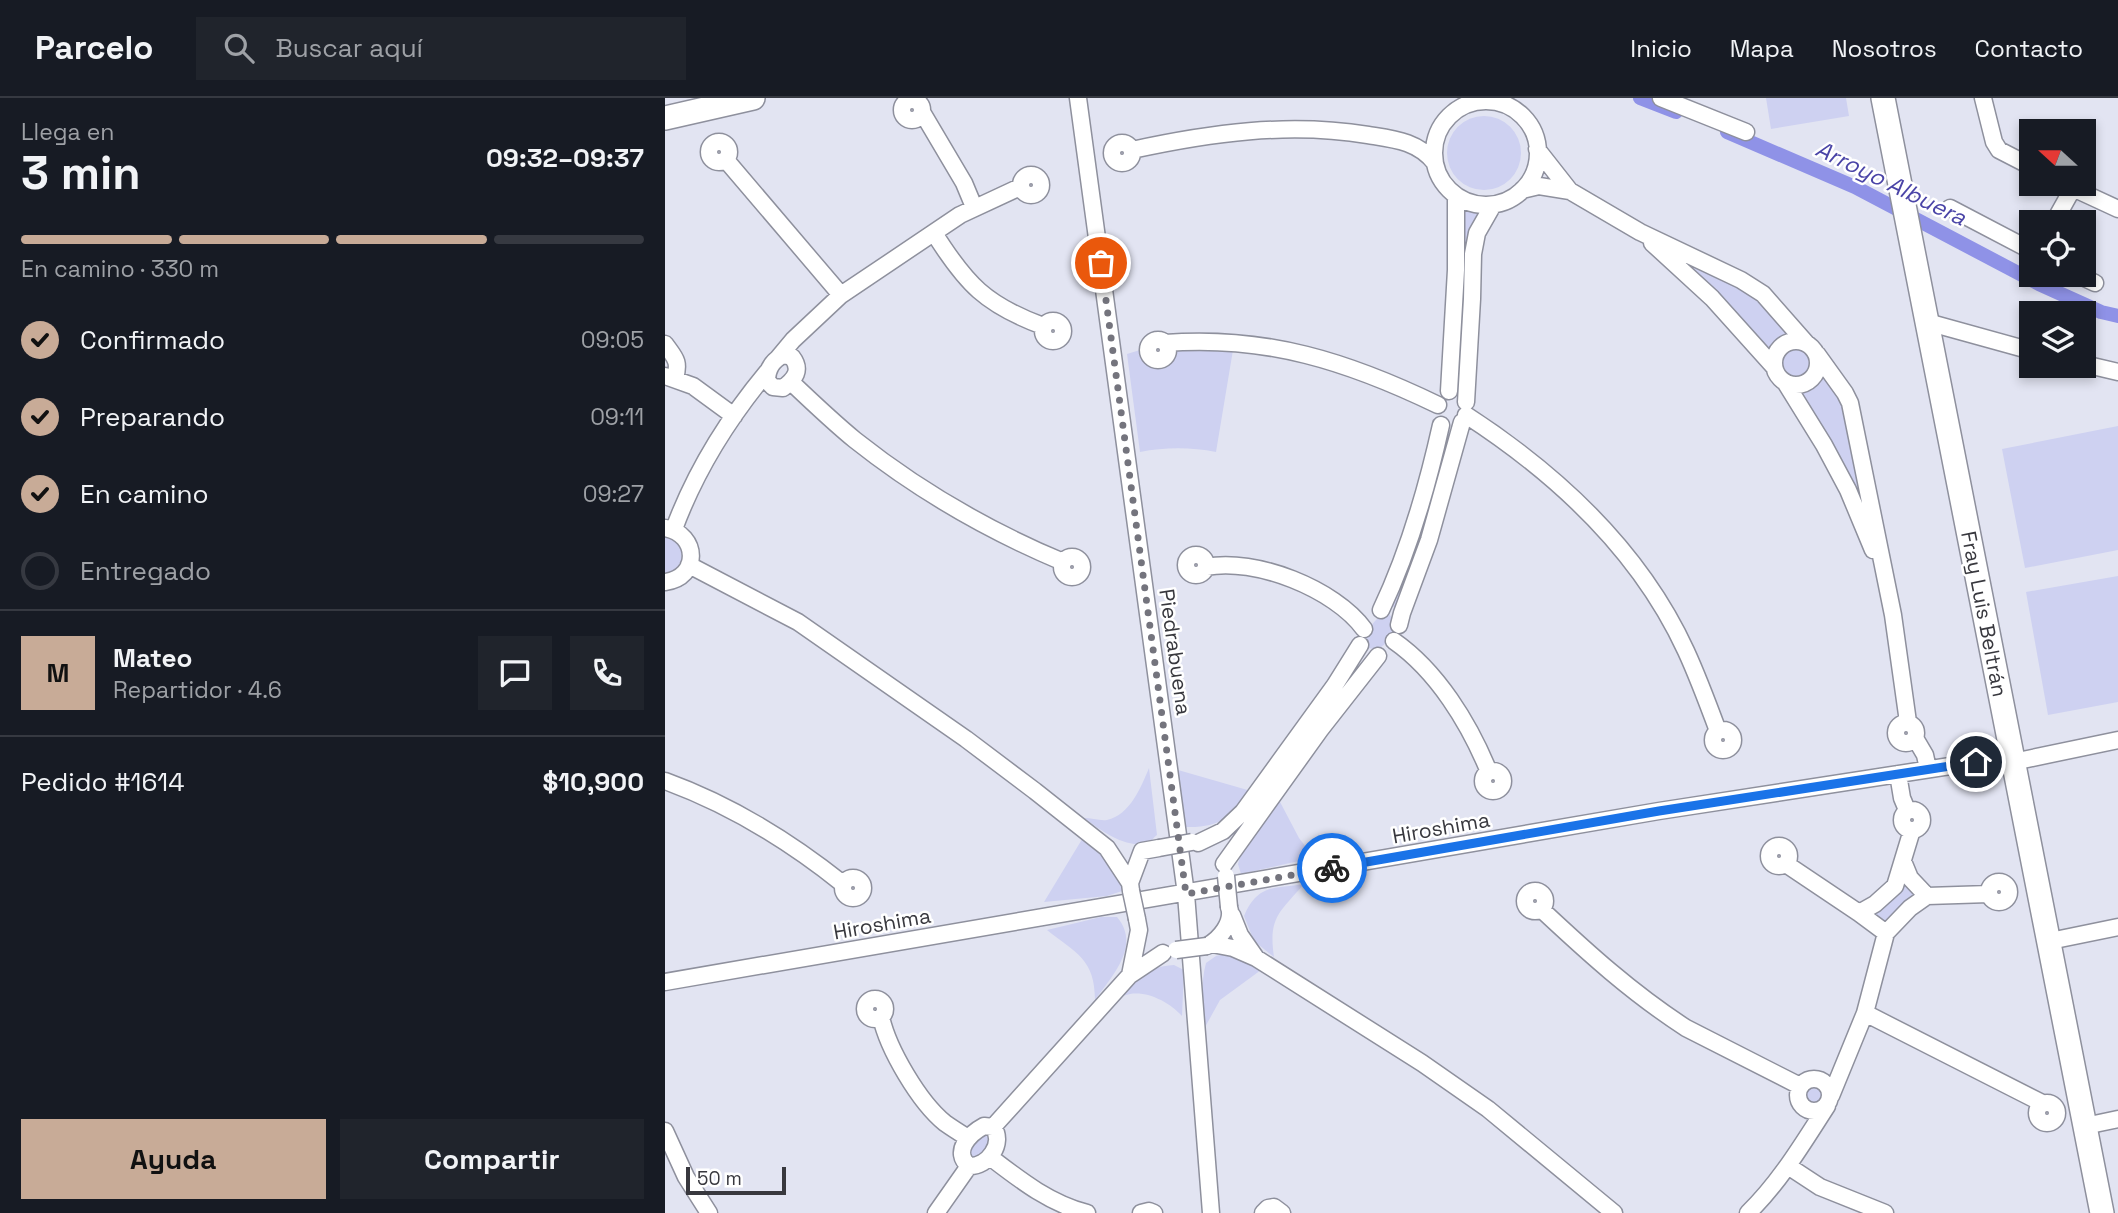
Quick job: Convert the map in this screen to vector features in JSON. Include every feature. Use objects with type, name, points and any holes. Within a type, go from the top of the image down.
[{"type":"street","points":[[665,118],[753,98]]},
{"type":"street","name":"Piedrabuena","points":[[1078,98],[1186,894],[1211,1213]]},
{"type":"street","points":[[1661,98],[1746,132]]},
{"type":"street","name":"Fray Luis Beltrán","points":[[1883,98],[2102,1213]]},
{"type":"street","points":[[1983,98],[1994,142],[1999,150],[2019,160]]},
{"type":"street","points":[[1499,100],[1527,122],[1535,138],[1535,172],[1530,182],[1513,197],[1493,205],[1464,201],[1441,180],[1435,163],[1434,148],[1438,132],[1448,117],[1466,102],[1499,100]]},
{"type":"street","points":[[922,112],[964,183],[974,207]]},
{"type":"street","points":[[1132,150],[1176,140],[1273,129],[1341,131],[1410,143],[1435,163]]},
{"type":"street","points":[[1410,143],[1438,132]]},
{"type":"street","points":[[1537,149],[1570,191]]},
{"type":"street","points":[[726,160],[841,295]]},
{"type":"street","points":[[1522,190],[1539,186],[1570,191],[1640,232],[1755,288],[1812,349],[1845,393],[1850,403],[1893,615],[1908,722],[1916,728],[1915,738],[1925,755],[1928,769]]},
{"type":"street","points":[[778,358],[793,340],[841,295],[974,207],[1020,187]]},
{"type":"street","points":[[1107,848],[1142,851],[1195,843],[1223,831],[1243,812],[1335,685],[1373,616],[1381,610],[1399,572],[1418,516],[1441,425],[1438,405],[1449,391],[1457,196]]},
{"type":"street","points":[[2090,196],[2118,209]]},
{"type":"street","points":[[1225,870],[1320,730],[1378,656],[1394,641],[1429,540],[1465,413],[1473,254],[1477,233],[1493,205]]},
{"type":"street","points":[[1950,208],[2019,244]]},
{"type":"street","points":[[1640,232],[1712,298],[1785,382],[1824,445],[1847,490],[1883,575]]},
{"type":"street","points":[[934,233],[955,266],[989,299],[1010,312],[1043,326]]},
{"type":"street","points":[[1927,322],[2019,347]]},
{"type":"street","points":[[734,416],[752,400],[787,385],[798,373],[797,349],[807,327]]},
{"type":"street","points":[[1774,367],[1781,347],[1794,341],[1812,349],[1818,369],[1809,381],[1795,386],[1785,382]]},
{"type":"street","points":[[1165,342],[1247,342],[1283,349],[1335,362],[1375,376],[1438,405]]},
{"type":"street","points":[[665,344],[678,366],[670,377],[707,395],[734,416]]},
{"type":"street","points":[[665,582],[679,578],[689,565],[691,556],[687,540],[669,528],[720,435],[773,362],[783,355],[792,357],[797,363]]},
{"type":"street","points":[[2096,367],[2118,372]]},
{"type":"street","points":[[767,372],[767,381],[773,387],[787,385],[883,461],[970,518],[1063,562]]},
{"type":"street","points":[[1449,391],[1457,392],[1465,413],[1517,450],[1576,500],[1624,554],[1664,612],[1685,650],[1718,731]]},
{"type":"street","points":[[1441,425],[1448,428],[1457,426],[1465,413]]},
{"type":"street","points":[[689,565],[798,622],[965,739],[1107,848],[1131,887],[1138,925],[1147,941],[1169,952]]},
{"type":"street","points":[[1206,568],[1235,565],[1282,576],[1331,598],[1358,620],[1363,653],[1371,657],[1378,656]]},
{"type":"street","points":[[1381,610],[1395,611],[1399,625]]},
{"type":"street","points":[[1394,641],[1420,663],[1444,692],[1473,738],[1489,772]]},
{"type":"street","points":[[2013,762],[2118,740]]},
{"type":"street","name":"Hiroshima","points":[[665,982],[1659,811],[1976,762]]},
{"type":"street","points":[[1859,913],[1875,904],[1895,886],[1912,830],[1918,828],[1923,819],[1917,810],[1907,810],[1898,774]]},
{"type":"street","points":[[665,781],[726,807],[767,829],[843,884]]},
{"type":"street","points":[[1195,843],[1211,849],[1225,870],[1230,911],[1240,935],[1256,957]]},
{"type":"street","points":[[1131,887],[1142,851]]},
{"type":"street","points":[[1903,861],[1910,878],[1927,896]]},
{"type":"street","points":[[1786,864],[1886,933]]},
{"type":"street","points":[[1748,1213],[1788,1166],[1829,1101],[1865,1013],[1886,933],[1910,908],[1927,896],[1989,894]]},
{"type":"street","points":[[1541,909],[1635,993],[1668,1016],[1686,1028],[1800,1086]]},
{"type":"street","points":[[1209,945],[1227,925],[1230,911]]},
{"type":"street","points":[[1130,975],[1138,925]]},
{"type":"street","points":[[2050,941],[2118,927]]},
{"type":"street","points":[[993,1127],[1130,975],[1169,952],[1209,945],[1233,948],[1256,957],[1422,1063],[1488,1109],[1614,1213]]},
{"type":"street","points":[[1865,1013],[2042,1103]]},
{"type":"street","points":[[881,1017],[892,1051],[925,1100],[946,1123],[968,1138]]},
{"type":"street","points":[[1798,1147],[1803,1123],[1802,1106],[1798,1096],[1800,1086],[1807,1080],[1816,1079],[1829,1072],[1849,1055]]},
{"type":"street","points":[[1802,1106],[1817,1111],[1829,1101],[1831,1091],[1825,1083],[1816,1079]]},
{"type":"street","points":[[2085,1126],[2118,1119]]},
{"type":"street","points":[[983,1126],[993,1127],[998,1136],[990,1157],[981,1165],[969,1166],[961,1154],[968,1138],[983,1126]]},
{"type":"street","points":[[665,1131],[686,1177],[709,1213]]},
{"type":"street","points":[[990,1157],[1053,1201],[1087,1213]]},
{"type":"street","points":[[936,1213],[969,1166]]},
{"type":"street","points":[[1788,1166],[1819,1186],[1885,1213]]},
{"type":"street","points":[[1263,1213],[1274,1207],[1282,1213]]},
{"type":"street","points":[[1141,1213],[1154,1213]]},
{"type":"shaded area","points":[[1766,98],[1846,98],[1849,116],[1771,129]]},
{"type":"shaded area","points":[[1477,116],[1491,116],[1505,122],[1515,132],[1521,153],[1515,174],[1505,184],[1491,190],[1477,190],[1463,184],[1453,174],[1447,160],[1447,146],[1453,132],[1463,122]]},
{"type":"shaded area","points":[[1460,201],[1471,207],[1484,208],[1461,389],[1455,388]]},
{"type":"shaded area","points":[[1665,249],[1753,295],[1796,337],[1786,337],[1770,356]]},
{"type":"shaded area","points":[[1234,344],[1216,452],[1178,448],[1140,452],[1127,354],[1140,350],[1148,365],[1166,364],[1175,350]]},
{"type":"shaded area","points":[[1795,347],[1806,352],[1811,363],[1806,374],[1795,379],[1784,374],[1779,363],[1784,352]]},
{"type":"shaded area","points":[[1822,369],[1840,397],[1860,476],[1869,529],[1837,451],[1793,390],[1811,384]]},
{"type":"shaded area","points":[[2118,426],[2118,550],[2025,568],[2002,449]]},
{"type":"shaded area","points":[[1446,432],[1453,434],[1440,483],[1397,609],[1392,606],[1406,569]]},
{"type":"shaded area","points":[[665,535],[678,542],[682,557],[675,569],[665,574]]},
{"type":"shaded area","points":[[2118,576],[2118,702],[2048,715],[2026,592]]},
{"type":"shaded area","points":[[1389,614],[1395,622],[1389,641],[1377,650],[1369,648],[1366,643],[1370,628],[1380,617]]},
{"type":"shaded area","points":[[1149,768],[1157,835],[1151,841],[1132,844],[1123,841],[1084,818],[1107,820],[1122,812],[1134,799]]},
{"type":"shaded area","points":[[1178,770],[1251,791],[1230,814],[1216,823],[1185,827]]},
{"type":"shaded area","points":[[1279,800],[1299,838],[1309,851],[1321,856],[1241,874],[1238,864],[1242,849]]},
{"type":"shaded area","points":[[1084,836],[1113,867],[1122,891],[1107,896],[1044,902]]},
{"type":"shaded area","points":[[1304,884],[1278,916],[1273,933],[1274,957],[1254,941],[1244,916],[1261,893]]},
{"type":"shaded area","points":[[1904,884],[1909,884],[1916,894],[1884,924],[1874,918],[1874,914]]},
{"type":"shaded area","points":[[1101,917],[1117,917],[1124,928],[1126,938],[1122,960],[1095,1000],[1092,975],[1082,958],[1047,930]]},
{"type":"shaded area","points":[[1224,954],[1261,970],[1220,1000],[1204,1029],[1202,988],[1206,963]]},
{"type":"shaded area","points":[[1174,965],[1184,970],[1182,1016],[1165,1003],[1144,994],[1130,994],[1113,999],[1147,972]]},
{"type":"shaded area","points":[[1814,1084],[1822,1087],[1825,1095],[1822,1103],[1814,1106],[1806,1103],[1803,1095],[1806,1087]]},
{"type":"shaded area","points":[[991,1131],[992,1144],[973,1162],[967,1149],[974,1137]]},
{"type":"waterway","name":"Arroyo Albuera","points":[[1640,98],[1676,112]]},
{"type":"waterway","name":"Arroyo Albuera","points":[[1727,132],[1855,187],[2039,284],[2101,312],[2118,316]]},
{"type":"way so far","points":[[1101,263],[1186,894],[1332,868]]},
{"type":"route","points":[[1332,868],[1659,811],[1976,762]]}]
